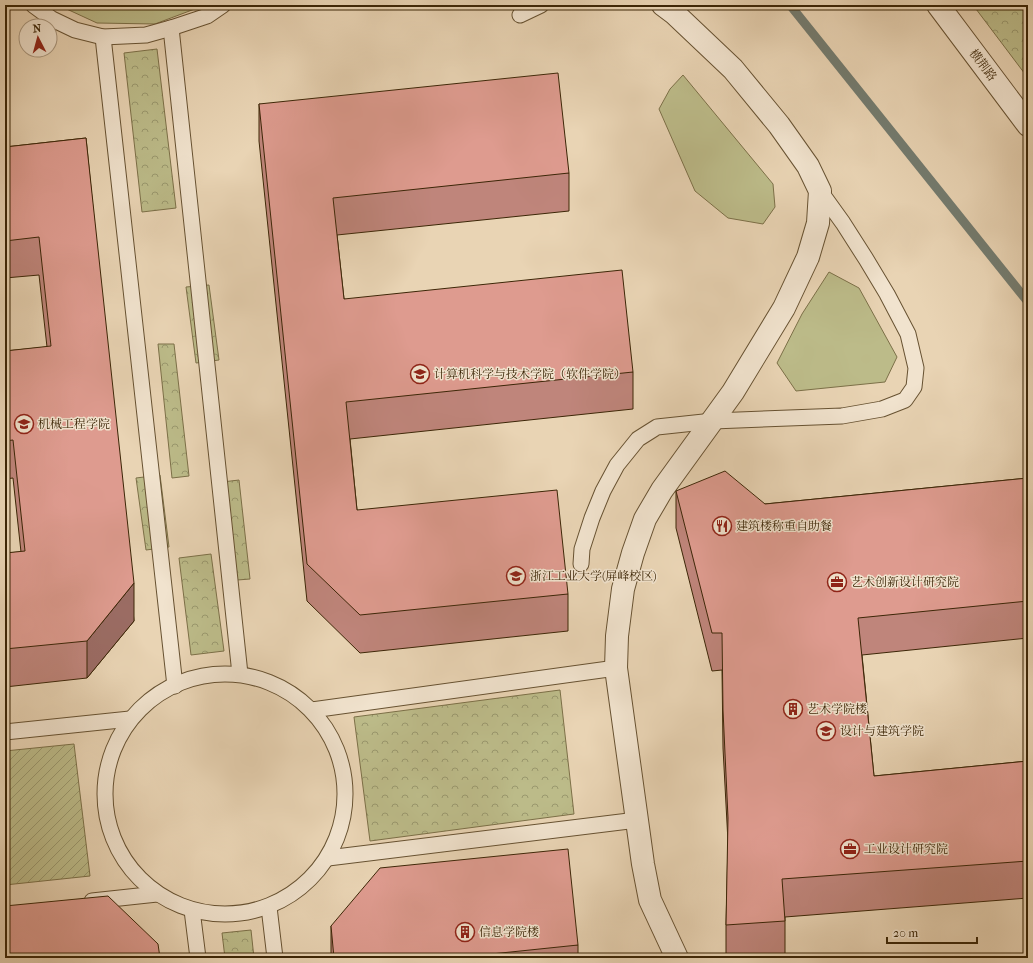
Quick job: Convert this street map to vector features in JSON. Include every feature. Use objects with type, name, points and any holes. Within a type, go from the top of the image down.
[{"type":"street","points":[[663,5],[675,14],[733,69],[792,143],[808,166],[820,191],[818,223],[805,264],[780,314],[733,392],[662,490],[645,519],[633,553],[623,589],[617,636],[616,668],[643,864],[650,900],[677,958]]},
{"type":"street","name":"横荆路","points":[[938,5],[1028,125]]},
{"type":"lane","points":[[33,5],[52,19],[75,30],[103,37],[146,35],[207,16],[223,5]]},
{"type":"lane","points":[[520,15],[541,5]]},
{"type":"lane","points":[[171,28],[240,674]]},
{"type":"lane","points":[[103,37],[175,686]]},
{"type":"lane","points":[[581,564],[582,549],[590,524],[603,491],[617,465],[638,439],[657,427],[713,421],[842,416],[882,409],[905,400],[914,387],[916,368],[908,334],[887,294],[866,259],[820,191]]},
{"type":"lane","points":[[312,710],[616,668]]},
{"type":"lane","points":[[240,674],[279,686],[312,710],[335,744],[346,783],[343,822],[328,858],[303,887],[269,907],[231,915],[192,910],[157,894],[129,868],[110,834],[104,796],[110,755],[130,719],[160,692],[199,676],[240,674]]},
{"type":"lane","points":[[5,732],[130,719]]},
{"type":"lane","points":[[328,858],[637,820]]},
{"type":"lane","points":[[81,902],[157,894]]},
{"type":"lane","points":[[269,907],[275,958]]},
{"type":"lane","points":[[192,910],[198,958]]},
{"type":"green space","points":[[58,5],[201,5],[200,7],[155,24],[97,23]]},
{"type":"green space","points":[[973,5],[1028,5],[1028,78]]},
{"type":"green space","points":[[157,49],[176,208],[142,212],[124,53]]},
{"type":"green space","points":[[683,75],[773,184],[775,207],[763,224],[728,218],[695,191],[659,109],[670,89]]},
{"type":"green space","points":[[829,272],[859,288],[897,357],[885,382],[796,391],[777,363],[802,314]]},
{"type":"green space","points":[[209,285],[219,360],[196,363],[186,287]]},
{"type":"green space","points":[[158,344],[174,344],[189,476],[172,478]]},
{"type":"green space","points":[[160,475],[169,547],[146,550],[136,478]]},
{"type":"green space","points":[[239,480],[250,579],[225,581],[214,483]]},
{"type":"green space","points":[[211,554],[224,651],[191,655],[179,558]]},
{"type":"green space","points":[[560,690],[574,814],[370,841],[354,717]]},
{"type":"green space","points":[[74,744],[90,876],[5,885],[5,751]]},
{"type":"green space","points":[[251,930],[254,958],[225,958],[222,933]]},
{"type":"building","points":[[558,73],[569,173],[333,198],[344,299],[622,270],[633,372],[346,402],[357,510],[557,490],[568,594],[360,615],[307,564],[259,104]]},
{"type":"building","points":[[86,138],[134,583],[87,641],[5,649],[5,553],[25,551],[13,440],[5,441],[5,351],[51,346],[39,237],[5,241],[5,147]]},
{"type":"building","name":"艺术学院楼","points":[[725,471],[765,504],[1028,478],[1028,601],[858,618],[874,776],[1028,761],[1028,861],[782,879],[785,921],[726,925],[728,818],[723,710],[722,633],[712,633],[676,491]]},
{"type":"building","points":[[568,849],[578,945],[453,958],[334,958],[331,926],[380,868]]},
{"type":"building","points":[[108,896],[158,944],[160,958],[5,958],[5,906]]},
{"type":"waterway","points":[[790,5],[1028,302]]},
{"type":"place","name":"计算机科学与技术学院（软件学院）","points":[[420,374]]},
{"type":"place","name":"机械工程学院","points":[[24,424]]},
{"type":"place","name":"建筑楼称重自助餐","points":[[722,526]]},
{"type":"place","name":"浙江工业大学(屏峰校区)","points":[[516,576]]},
{"type":"place","name":"艺术创新设计研究院","points":[[837,582]]},
{"type":"place","name":"艺术学院楼","points":[[793,709]]},
{"type":"place","name":"设计与建筑学院","points":[[826,731]]},
{"type":"place","name":"工业设计研究院","points":[[850,849]]},
{"type":"place","name":"信息学院楼","points":[[465,932]]}]
